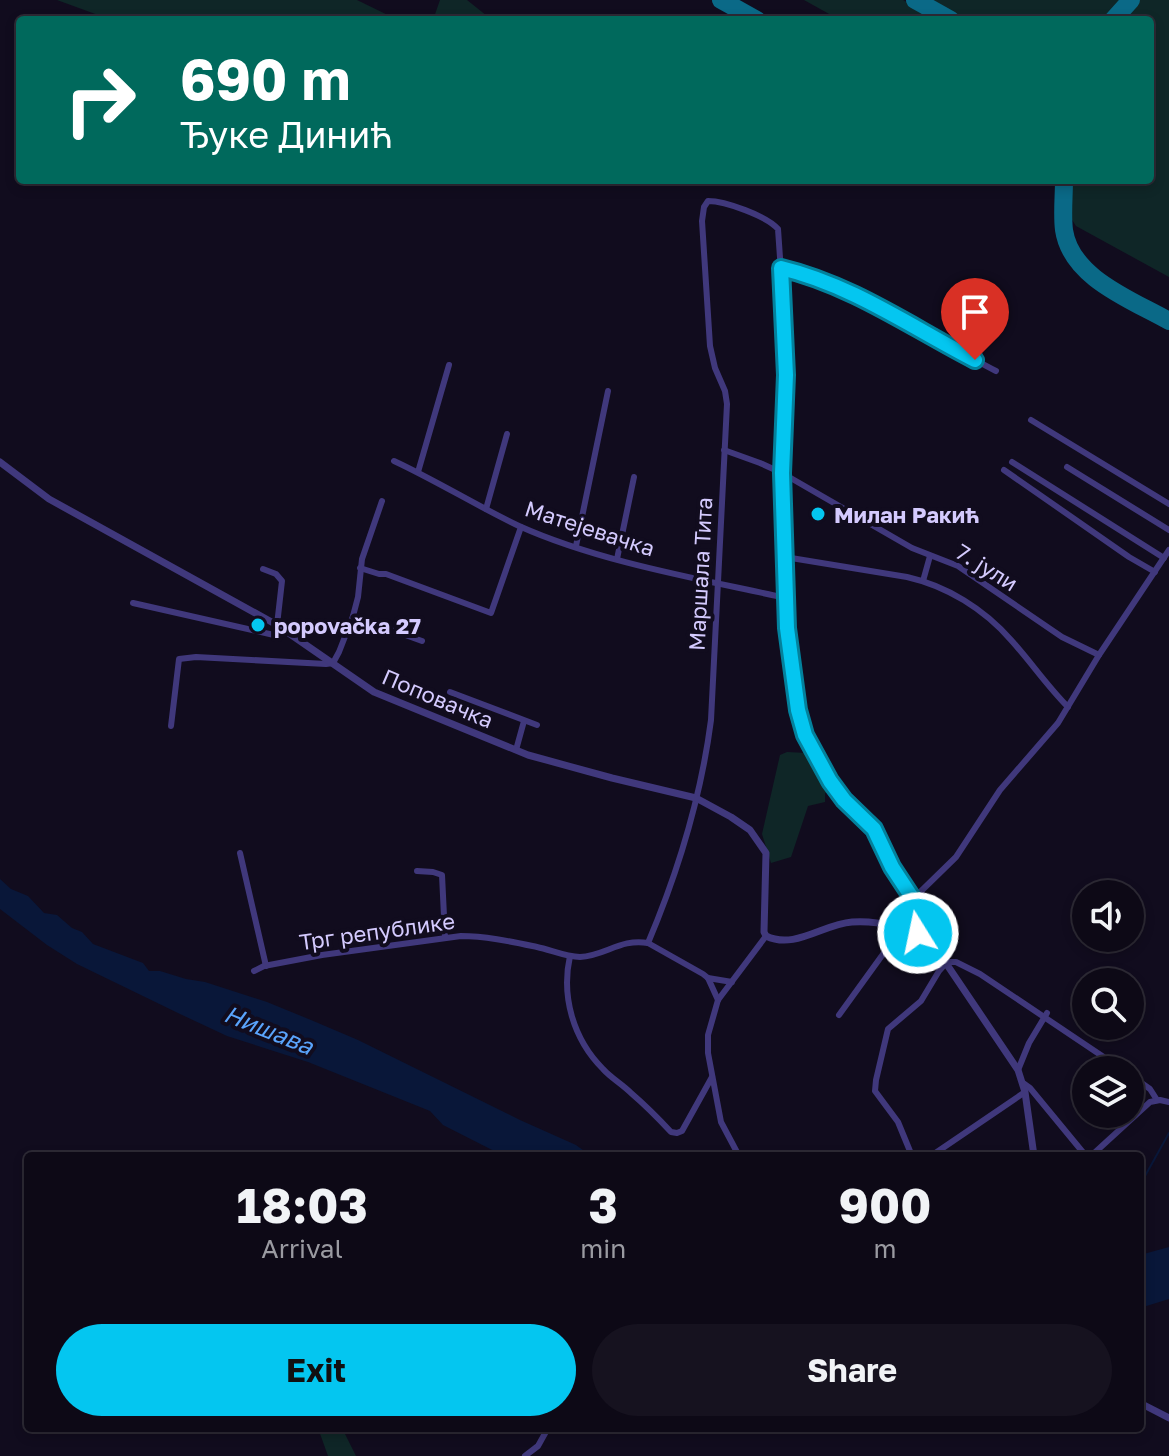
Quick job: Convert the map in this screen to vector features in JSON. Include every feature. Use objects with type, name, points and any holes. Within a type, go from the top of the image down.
[{"type":"street","name":"Маршала Тита","points":[[648,943],[669,892],[696,798],[711,720],[727,404],[710,346],[702,214],[708,201],[721,202],[775,224],[781,268]]},
{"type":"street","points":[[931,941],[908,933],[909,915],[892,867],[874,829],[837,792],[805,735],[794,686],[788,638],[782,473],[786,375],[781,268],[816,278],[853,294],[996,371]]},
{"type":"street","points":[[418,472],[449,365]]},
{"type":"street","points":[[576,546],[608,391]]},
{"type":"street","points":[[1031,420],[1169,504]]},
{"type":"street","points":[[486,509],[507,434]]},
{"type":"street","name":"7. јули","points":[[724,450],[782,473],[912,548],[958,566],[1062,637],[1099,655]]},
{"type":"street","name":"Матејевачка","points":[[394,461],[521,527],[617,559],[786,598]]},
{"type":"street","name":"Поповачка","points":[[0,462],[49,499],[280,627],[374,692],[516,750],[696,798],[741,823],[750,830],[767,857],[766,936]]},
{"type":"street","points":[[1012,462],[1164,558]]},
{"type":"street","points":[[1067,467],[1169,530]]},
{"type":"street","points":[[1004,470],[1155,572]]},
{"type":"street","points":[[617,559],[634,477]]},
{"type":"street","points":[[171,726],[179,659],[196,657],[333,663],[353,616],[362,559],[382,501]]},
{"type":"street","points":[[360,568],[386,574],[491,613],[521,527]]},
{"type":"street","points":[[839,1015],[909,915],[956,857],[1000,790],[1058,723],[1169,550]]},
{"type":"street","points":[[923,581],[930,556]]},
{"type":"street","points":[[785,557],[923,581],[962,599],[1000,628],[1068,707]]},
{"type":"street","points":[[133,603],[274,635],[280,627],[282,581],[276,574],[263,569]]},
{"type":"street","points":[[353,616],[422,641]]},
{"type":"street","points":[[450,692],[537,725]]},
{"type":"street","points":[[516,750],[524,721]]},
{"type":"street","points":[[240,853],[266,966]]},
{"type":"street","points":[[417,871],[442,875],[445,937]]},
{"type":"street","points":[[737,1152],[721,1122],[708,1053],[708,1035],[718,1000],[766,936],[776,941],[793,939],[853,922],[890,924],[909,915],[923,918],[931,941],[1018,1070],[1025,1092],[1033,1152]]},
{"type":"street","points":[[915,934],[924,925]]},
{"type":"street","name":"Трг републике","points":[[254,971],[322,955],[445,937],[484,937],[570,956],[586,956],[629,942],[648,943]]},
{"type":"street","points":[[648,943],[708,978],[718,1000]]},
{"type":"street","points":[[570,956],[566,983],[574,1027],[604,1070],[671,1132],[682,1131],[712,1077]]},
{"type":"street","points":[[947,962],[969,967],[1103,1056]]},
{"type":"street","points":[[910,1152],[898,1122],[875,1091],[876,1080],[888,1029],[921,1001],[947,962]]},
{"type":"street","points":[[708,978],[732,982]]},
{"type":"street","points":[[1018,1070],[1045,1015]]},
{"type":"street","points":[[1023,1083],[1085,1152]]},
{"type":"street","points":[[1144,1085],[1157,1100]]},
{"type":"street","points":[[937,1152],[1025,1092]]},
{"type":"street","points":[[1093,1152],[1147,1105],[1157,1100],[1169,1102]]},
{"type":"street","points":[[1144,1405],[1169,1418]]},
{"type":"street","points":[[525,1456],[538,1446],[546,1432]]},
{"type":"green space","points":[[57,0],[357,0],[390,16],[101,16]]},
{"type":"green space","points":[[440,0],[467,0],[487,16],[434,16]]},
{"type":"green space","points":[[804,0],[903,0],[932,16],[833,16]]},
{"type":"green space","points":[[928,0],[1123,0],[1109,16],[957,16]]},
{"type":"green space","points":[[1140,0],[1169,0],[1169,277],[1076,226],[1071,218],[1070,184],[1154,184],[1154,16],[1126,16]]},
{"type":"green space","points":[[787,752],[807,753],[832,792],[825,793],[825,802],[808,806],[791,857],[771,863],[762,834],[780,755]]},
{"type":"green space","points":[[319,1432],[344,1432],[356,1456],[328,1456]]},
{"type":"water","name":"Нишава","points":[[0,879],[11,889],[28,896],[44,913],[57,915],[82,932],[93,944],[143,963],[149,971],[205,982],[311,1020],[586,1152],[496,1152],[443,1125],[430,1111],[308,1062],[227,1036],[77,964],[0,909]]},
{"type":"water","points":[[1169,1247],[1169,1299],[1144,1307],[1144,1254]]},
{"type":"waterway","points":[[1144,1178],[1169,1133]]},
{"type":"taxiway","points":[[721,0],[750,16]]},
{"type":"taxiway","points":[[915,0],[944,16]]},
{"type":"taxiway","points":[[1117,16],[1131,0]]},
{"type":"taxiway","points":[[1064,184],[1064,230],[1078,262],[1105,286],[1169,321]]},
{"type":"place","name":"Милан Ракић","points":[[818,514]]},
{"type":"place","name":"popovačka 27","points":[[258,625]]},
{"type":"route","points":[[918,933],[924,921],[913,899],[892,867],[874,829],[844,800],[830,781],[805,735],[798,710],[787,628],[782,473],[786,375],[781,268],[816,278],[853,294],[975,360]]}]
